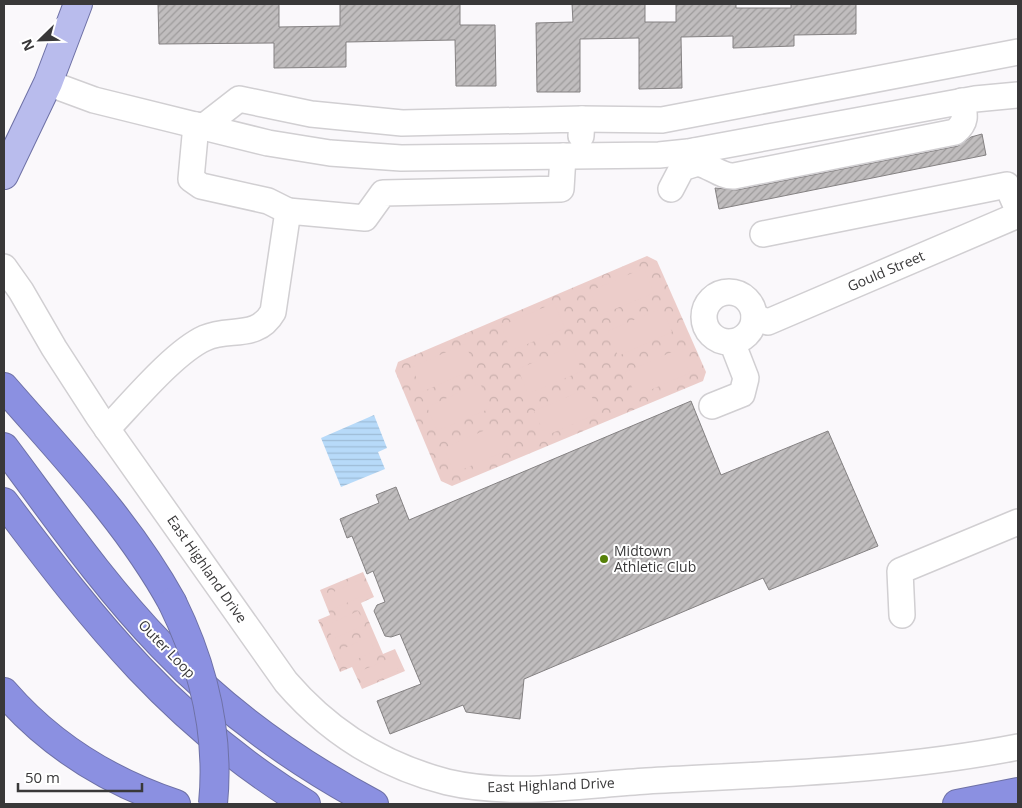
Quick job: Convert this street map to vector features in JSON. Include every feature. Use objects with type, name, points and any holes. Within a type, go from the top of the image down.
[{"type":"highway","points":[[4,387],[117,520],[172,602],[192,646],[206,693],[214,748],[212,804]]},
{"type":"highway","name":"Outer Loop","points":[[4,447],[120,600],[183,667],[226,707],[275,744],[327,778],[374,804]]},
{"type":"highway","points":[[4,502],[88,612]]},
{"type":"highway","points":[[4,520],[147,678],[191,720],[244,763],[306,804]]},
{"type":"highway","points":[[4,692],[38,727],[84,761],[130,786],[172,803]]},
{"type":"highway","points":[[957,804],[1018,792]]},
{"type":"main road","points":[[4,175],[48,83],[78,4]]},
{"type":"street","points":[[402,123],[383,193],[365,218],[288,211],[268,201],[201,186],[191,179],[200,126],[239,99],[311,114],[402,123],[582,119],[662,120],[1018,52]]},
{"type":"street","points":[[697,157],[723,175],[734,176],[955,132],[961,127],[966,118],[970,62]]},
{"type":"street","points":[[48,83],[87,98],[299,149],[393,158],[659,155],[697,157],[804,131],[968,100],[1018,95]]},
{"type":"street","points":[[800,94],[804,131]]},
{"type":"street","points":[[383,193],[561,188],[582,119]]},
{"type":"street","points":[[671,189],[682,168],[697,157]]},
{"type":"street","points":[[763,234],[1007,185],[1018,210]]},
{"type":"street","points":[[107,429],[187,347],[207,337],[256,329],[266,324],[273,312],[288,211]]},
{"type":"street","name":"Gould Street","points":[[754,317],[768,322],[1018,215]]},
{"type":"street","name":"East Highland Drive","points":[[4,267],[17,284],[54,348],[107,429],[292,689],[321,718],[374,754],[416,772],[470,786],[520,788],[883,767],[1018,747]]},
{"type":"street","points":[[720,294],[735,294],[748,302],[754,317],[750,331],[745,336],[732,342],[717,339],[706,327],[705,312],[713,298],[720,294]]},
{"type":"street","points":[[712,406],[742,394],[746,378],[732,342]]},
{"type":"street","points":[[902,615],[900,571],[1018,522]]},
{"type":"green space","points":[[647,256],[657,261],[706,372],[703,381],[452,486],[441,481],[395,371],[398,362]]},
{"type":"green space","points":[[644,268],[654,293],[600,315],[590,291]]},
{"type":"green space","points":[[554,303],[565,328],[511,351],[501,326]]},
{"type":"green space","points":[[662,308],[672,332],[618,356],[608,331]]},
{"type":"green space","points":[[465,344],[476,368],[422,392],[412,367]]},
{"type":"green space","points":[[572,346],[582,371],[528,394],[518,369]]},
{"type":"green space","points":[[679,349],[690,373],[636,396],[625,372]]},
{"type":"green space","points":[[480,383],[491,408],[437,431],[427,407]]},
{"type":"green space","points":[[588,388],[599,413],[545,436],[534,411]]},
{"type":"green space","points":[[497,425],[508,450],[454,473],[444,448]]},
{"type":"green space","points":[[363,572],[374,597],[361,603],[383,654],[395,649],[405,671],[362,689],[352,667],[340,672],[318,620],[330,615],[320,590]]},
{"type":"green space","points":[[360,580],[367,594],[335,608],[329,594]]},
{"type":"green space","points":[[358,611],[365,625],[333,639],[327,625]]},
{"type":"green space","points":[[369,637],[375,651],[344,665],[338,651]]},
{"type":"green space","points":[[392,657],[399,671],[367,685],[361,671]]},
{"type":"water","points":[[374,415],[387,448],[378,452],[385,469],[341,487],[321,438]]},
{"type":"building","points":[[158,4],[279,4],[279,27],[340,26],[340,4],[460,4],[460,25],[495,25],[496,86],[456,86],[455,40],[346,42],[346,67],[274,68],[274,43],[159,44]]},
{"type":"building","points":[[572,4],[645,4],[645,22],[676,22],[676,4],[736,4],[736,8],[791,8],[791,4],[856,4],[856,34],[794,35],[794,46],[733,48],[733,36],[681,37],[682,88],[639,89],[639,38],[580,39],[580,92],[537,92],[536,23],[573,22]]},
{"type":"building","points":[[982,134],[986,155],[719,209],[715,188],[737,190],[958,146],[971,137]]},
{"type":"building","name":"Midtown Athletic Club","points":[[691,401],[721,475],[828,431],[878,546],[769,590],[763,578],[524,679],[520,719],[466,712],[463,705],[390,734],[377,701],[421,684],[400,634],[391,637],[385,636],[374,611],[377,605],[385,602],[373,571],[367,574],[352,536],[347,538],[340,519],[379,503],[376,495],[396,487],[409,520]]},
{"type":"place","name":"Midtown Athletic Club","points":[[604,559]]}]
